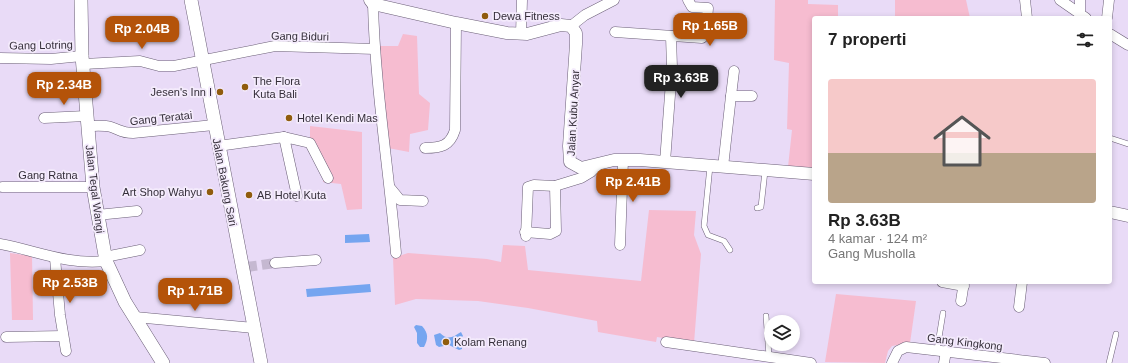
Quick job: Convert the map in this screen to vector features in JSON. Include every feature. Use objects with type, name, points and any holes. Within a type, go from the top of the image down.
[{"type":"main road","name":"Jalan Tegal Wangi","points":[[81,0],[83,60],[93,187],[105,259],[125,302],[163,363]]},
{"type":"main road","name":"Jalan Bakung Sari","points":[[191,0],[218,146],[245,267],[261,363]]},
{"type":"street","points":[[521,34],[522,0]]},
{"type":"street","points":[[396,253],[391,189],[375,49],[372,2],[456,23],[521,34],[538,32],[561,25],[571,26],[585,15],[614,0]]},
{"type":"street","points":[[615,32],[700,39],[706,34],[708,8],[692,7],[688,0]]},
{"type":"street","points":[[1025,0],[1027,16]]},
{"type":"street","points":[[1060,0],[1083,16]]},
{"type":"street","points":[[1080,0],[1083,16]]},
{"type":"street","points":[[1107,16],[1109,0]]},
{"type":"street","points":[[425,148],[443,147],[448,144],[455,130],[456,23]]},
{"type":"street","name":"Jalan Kubu Anyar","points":[[571,26],[576,33],[576,54],[569,146],[570,162],[581,168],[600,163],[623,160],[710,165],[812,174]]},
{"type":"street","points":[[1112,35],[1128,43]]},
{"type":"street","points":[[665,162],[672,68],[671,36]]},
{"type":"street","name":"Gang Biduri","points":[[83,60],[140,61],[159,66],[174,66],[275,46],[375,49]]},
{"type":"street","name":"Gang Lotring","points":[[0,58],[83,60]]},
{"type":"street","points":[[723,167],[734,71]]},
{"type":"street","points":[[731,96],[752,96]]},
{"type":"street","name":"Gang Teratai","points":[[44,118],[87,121],[114,128],[123,133],[133,134],[214,125]]},
{"type":"street","points":[[218,146],[284,137],[310,143],[328,178]]},
{"type":"street","points":[[284,137],[297,196]]},
{"type":"street","points":[[620,245],[623,160]]},
{"type":"street","points":[[555,186],[556,231],[550,234],[526,234],[528,187],[534,185],[555,186],[587,175],[600,163]]},
{"type":"street","name":"Gang Ratna","points":[[2,187],[93,187]]},
{"type":"street","points":[[391,189],[400,200],[422,201]]},
{"type":"street","points":[[97,215],[137,211]]},
{"type":"street","points":[[1112,212],[1128,216]]},
{"type":"street","points":[[0,244],[27,249],[55,258],[80,262],[105,259],[140,250]]},
{"type":"street","points":[[55,258],[63,336],[66,351]]},
{"type":"street","points":[[275,263],[316,260]]},
{"type":"street","points":[[961,301],[964,284]]},
{"type":"street","points":[[1019,307],[1022,284]]},
{"type":"street","points":[[135,317],[254,328]]},
{"type":"street","points":[[6,337],[63,336]]},
{"type":"street","points":[[666,342],[811,363]]},
{"type":"street","name":"Gang Kingkong","points":[[892,363],[895,354],[901,348],[942,350],[1045,363]]},
{"type":"street","points":[[942,350],[944,363]]},
{"type":"lane","points":[[1112,139],[1128,144]]},
{"type":"lane","points":[[710,165],[704,226],[708,235],[724,240],[730,250]]},
{"type":"lane","points":[[757,208],[761,207],[763,201],[765,170]]},
{"type":"lane","points":[[942,350],[943,313]]},
{"type":"lane","points":[[1110,363],[1116,334]]},
{"type":"lane","points":[[769,351],[769,356]]},
{"type":"shaded area","points":[[775,0],[808,0],[808,4],[838,5],[838,16],[812,16],[812,170],[788,167],[792,130],[787,129],[789,63],[774,60]]},
{"type":"shaded area","points":[[895,0],[966,0],[970,16],[895,16]]},
{"type":"shaded area","points":[[403,34],[417,36],[419,94],[430,103],[428,130],[410,134],[409,152],[388,148],[378,46],[398,46]]},
{"type":"shaded area","points":[[310,126],[362,132],[362,209],[347,210],[341,184],[323,182],[323,163],[310,151]]},
{"type":"shaded area","points":[[649,210],[696,211],[694,235],[701,254],[694,343],[657,337],[656,342],[598,332],[597,321],[528,308],[478,301],[416,299],[395,305],[393,258],[408,253],[487,259],[501,262],[503,245],[525,246],[528,270],[641,281]]},
{"type":"shaded area","points":[[10,253],[32,256],[33,320],[12,320]]},
{"type":"shaded area","points":[[836,294],[916,301],[910,343],[892,346],[888,351],[885,363],[825,362]]},
{"type":"water","points":[[369,234],[370,242],[345,243],[345,235]]},
{"type":"water","points":[[370,284],[371,292],[307,297],[306,289]]},
{"type":"water","points":[[416,325],[422,326],[427,334],[424,347],[420,347],[417,343],[417,333],[414,327]]},
{"type":"water","name":"Kolam Renang","points":[[461,332],[463,336],[457,342],[459,346],[462,346],[462,349],[459,350],[449,345],[439,347],[436,345],[434,335],[440,333],[448,338]]},
{"type":"tunnel","points":[[247,267],[275,263]]},
{"type":"place","name":"Dewa Fitness","points":[[485,16]]},
{"type":"place","name":"The Flora Kuta Bali","points":[[245,87]]},
{"type":"place","name":"Jesen's Inn I","points":[[220,92]]},
{"type":"place","name":"Hotel Kendi Mas","points":[[289,118]]},
{"type":"place","name":"Art Shop Wahyu","points":[[210,192]]},
{"type":"place","name":"AB Hotel Kuta","points":[[249,195]]},
{"type":"place","name":"Kolam Renang","points":[[446,342]]}]
